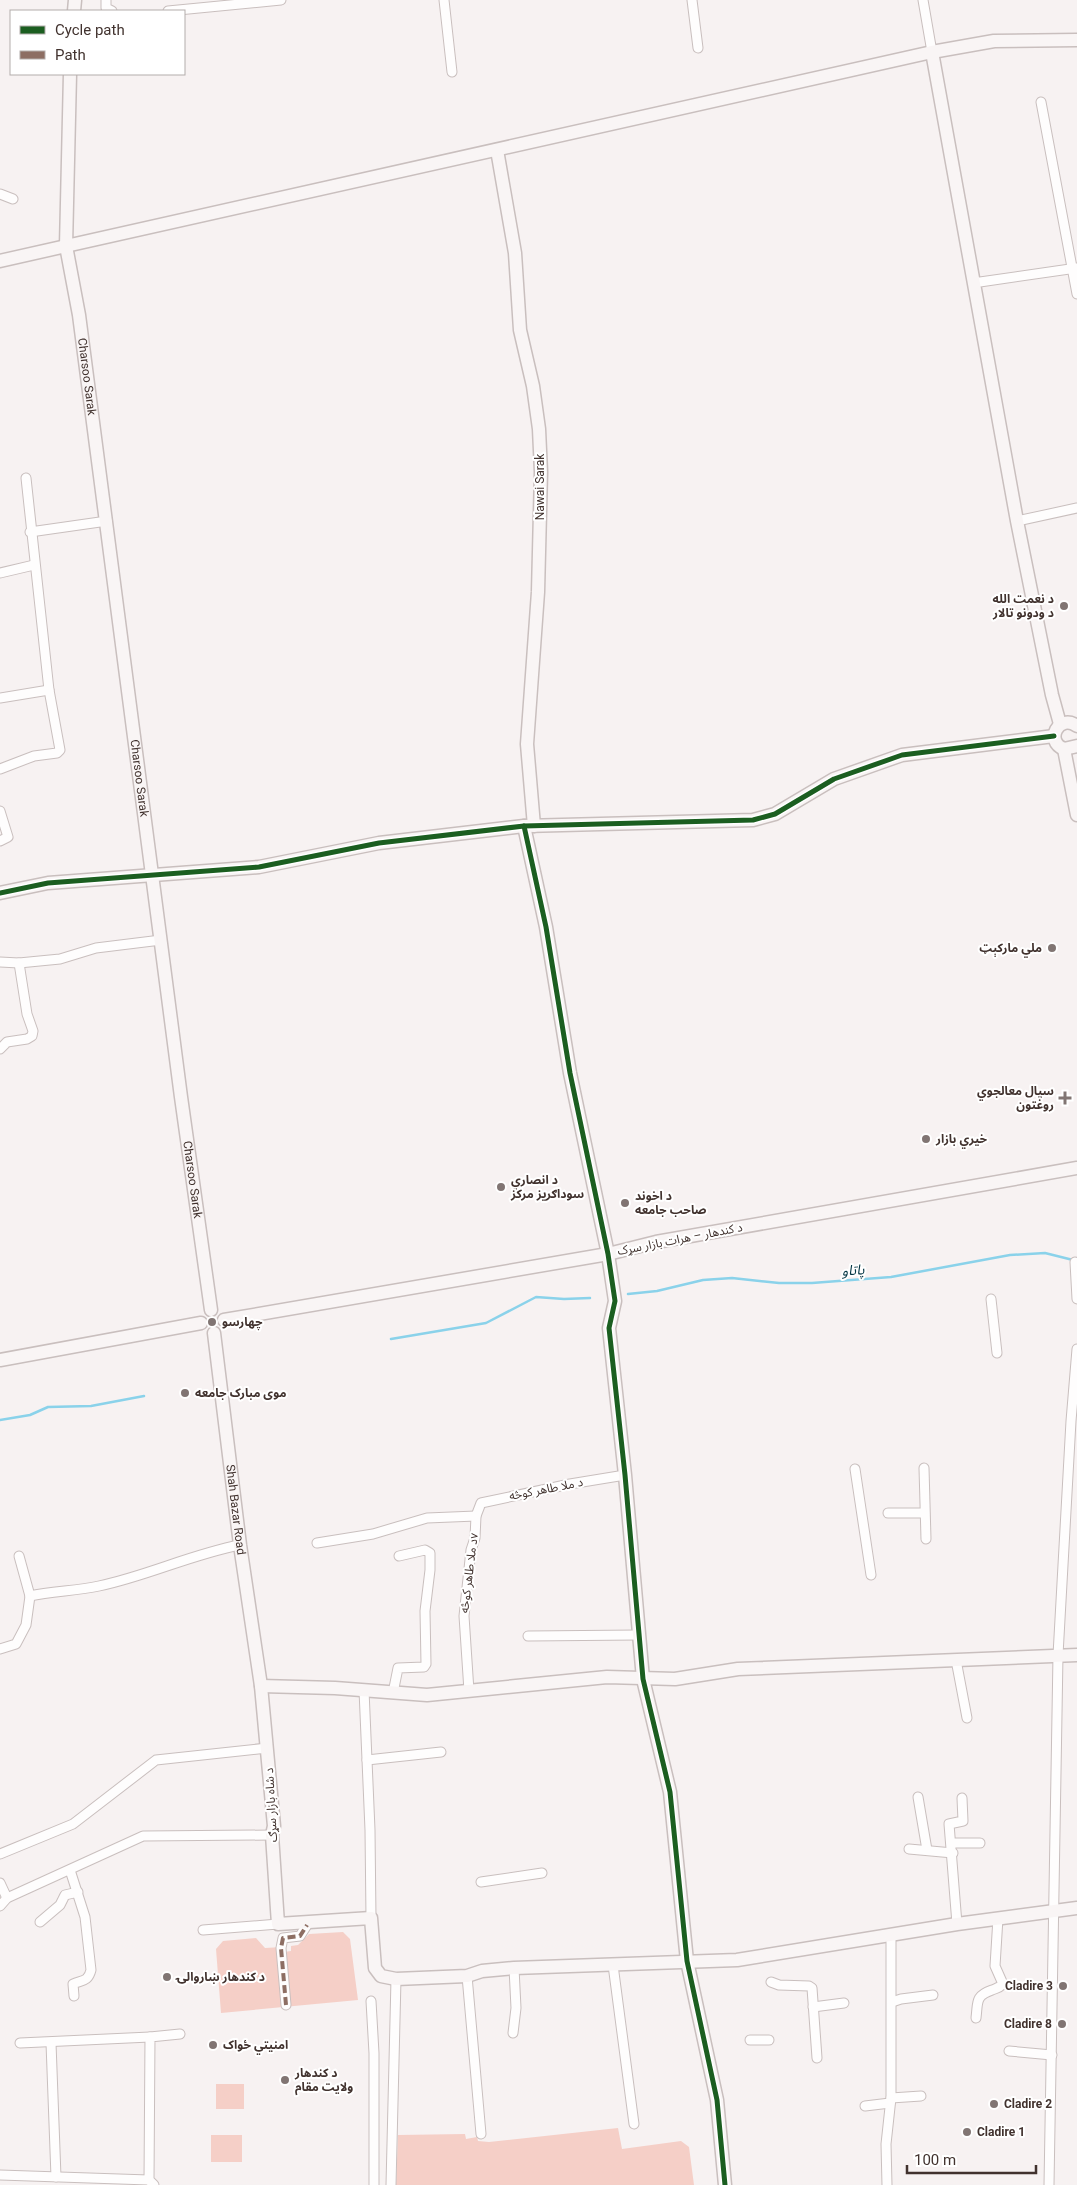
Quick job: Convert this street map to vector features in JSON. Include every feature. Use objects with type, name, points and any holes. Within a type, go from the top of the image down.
[{"type":"street","points":[[178,10],[282,0]]},
{"type":"street","points":[[444,0],[452,72]]},
{"type":"street","points":[[692,0],[698,48]]},
{"type":"street","points":[[923,0],[1017,521],[1052,695],[1060,724],[1054,736],[1057,745],[1064,749],[1077,746]]},
{"type":"street","points":[[0,260],[932,52],[994,41],[1077,40]]},
{"type":"street","name":"Charsoo Sarak","points":[[70,75],[66,246],[80,315],[152,874],[211,1310]]},
{"type":"street","points":[[1040,102],[1075,269],[1077,294]]},
{"type":"street","name":"Nawai Sarak","points":[[497,150],[515,253],[520,330],[533,386],[539,429],[541,472],[538,592],[527,744],[529,826],[570,1073],[608,1254],[615,1301],[609,1328],[625,1475],[643,1679],[670,1792],[687,1961],[717,2100],[725,2185]]},
{"type":"street","points":[[0,194],[13,199]]},
{"type":"street","points":[[973,283],[1075,269]]},
{"type":"street","points":[[0,769],[34,756],[60,752],[49,690],[30,532],[26,478]]},
{"type":"street","points":[[1017,521],[1077,508]]},
{"type":"street","points":[[30,532],[107,521]]},
{"type":"street","points":[[0,573],[34,565]]},
{"type":"street","points":[[0,698],[49,690]]},
{"type":"street","points":[[1060,724],[1068,722],[1077,726]]},
{"type":"street","points":[[0,892],[48,883],[259,866],[379,843],[529,826],[753,820],[775,814],[834,779],[902,755],[1054,736]]},
{"type":"street","points":[[1064,749],[1077,815]]},
{"type":"street","points":[[0,812],[8,837],[0,841]]},
{"type":"street","points":[[0,962],[19,963],[60,959],[96,948],[161,940]]},
{"type":"street","points":[[0,1049],[7,1042],[27,1039],[32,1036],[33,1031],[19,963]]},
{"type":"street","name":"د کندهار – هرات بازار سړک","points":[[224,1320],[608,1254],[656,1242],[1077,1168]]},
{"type":"street","points":[[1075,1262],[1077,1299]]},
{"type":"street","points":[[991,1298],[997,1353]]},
{"type":"street","points":[[211,1310],[220,1313],[224,1320],[221,1330],[214,1333],[207,1332],[202,1323],[204,1315],[211,1310]]},
{"type":"street","points":[[0,1360],[202,1323]]},
{"type":"street","name":"Shah Bazar Road","points":[[214,1333],[240,1545],[261,1686]]},
{"type":"street","points":[[1049,2185],[1058,1655],[1072,1484],[1077,1349]]},
{"type":"street","points":[[924,1468],[926,1539]]},
{"type":"street","points":[[855,1469],[871,1575]]},
{"type":"street","name":"د ملا طاهر کوڅه","points":[[476,1516],[481,1503],[570,1484],[625,1475]]},
{"type":"street","points":[[888,1513],[924,1513]]},
{"type":"street","points":[[317,1543],[373,1534],[426,1518],[476,1516]]},
{"type":"street","name":"د ملا طاهر کوڅهv","points":[[469,1691],[464,1616],[471,1550],[475,1538],[476,1516]]},
{"type":"street","points":[[30,1596],[98,1586],[217,1549],[240,1545]]},
{"type":"street","points":[[393,1693],[398,1668],[424,1667],[426,1664],[425,1612],[430,1553],[424,1550],[399,1556]]},
{"type":"street","points":[[0,1649],[16,1644],[26,1625],[30,1596],[19,1556]]},
{"type":"street","points":[[528,1636],[638,1635]]},
{"type":"street","points":[[261,1686],[287,1685],[427,1695],[607,1677],[675,1679],[738,1669],[1077,1655]]},
{"type":"street","points":[[956,1660],[967,1718]]},
{"type":"street","name":"د شاه بازار سړګ","points":[[261,1686],[274,1826],[272,1835],[278,1924]]},
{"type":"street","points":[[364,1690],[370,1830],[371,1918],[375,1968],[381,1976],[396,1979],[467,1976],[482,1971],[514,1968],[737,1960],[1054,1909],[1077,1908]]},
{"type":"street","points":[[0,1854],[73,1824],[156,1760],[267,1748]]},
{"type":"street","points":[[367,1760],[441,1752]]},
{"type":"street","points":[[918,1797],[927,1850]]},
{"type":"street","points":[[957,1924],[949,1824],[963,1821],[962,1798]]},
{"type":"street","points":[[0,1906],[7,1898],[143,1836],[272,1835]]},
{"type":"street","points":[[910,1849],[952,1848],[980,1843]]},
{"type":"street","points":[[70,1870],[85,1917],[91,1970],[89,1977],[85,1980],[72,1984],[74,1996]]},
{"type":"street","points":[[481,1882],[542,1873]]},
{"type":"street","points":[[0,1883],[7,1898]]},
{"type":"street","points":[[40,1922],[60,1905],[65,1894],[78,1892]]},
{"type":"street","points":[[203,1930],[371,1918]]},
{"type":"street","points":[[976,2018],[982,1993],[1000,1988],[1002,1984],[995,1966],[998,1918]]},
{"type":"street","points":[[286,2005],[280,1948],[283,1938],[300,1936],[307,1925]]},
{"type":"street","points":[[887,2185],[886,2144],[890,2101],[892,2002],[891,1935]]},
{"type":"street","points":[[613,1965],[634,2124]]},
{"type":"street","points":[[513,2033],[516,2008],[514,1968]]},
{"type":"street","points":[[467,1976],[481,2134]]},
{"type":"street","points":[[391,2185],[396,1979]]},
{"type":"street","points":[[771,1982],[779,1985],[811,1986],[817,2058]]},
{"type":"street","points":[[892,2002],[901,1998],[933,1995]]},
{"type":"street","points":[[372,2001],[374,2185]]},
{"type":"street","points":[[812,2007],[844,2003]]},
{"type":"street","points":[[20,2043],[51,2043],[180,2034]]},
{"type":"street","points":[[0,2175],[151,2182],[150,2037]]},
{"type":"street","points":[[750,2040],[769,2040]]},
{"type":"street","points":[[51,2043],[56,2177]]},
{"type":"street","points":[[1009,2051],[1052,2055]]},
{"type":"street","points":[[865,2106],[921,2096]]},
{"type":"shaded area","points":[[343,1932],[350,1939],[358,2000],[221,2013],[216,1949],[223,1941],[256,1938],[265,1948],[282,1947],[284,1952],[291,1951],[291,1946],[298,1945],[309,1934]]},
{"type":"shaded area","points":[[216,2084],[244,2084],[244,2109],[216,2109]]},
{"type":"shaded area","points":[[618,2128],[622,2149],[681,2141],[689,2147],[694,2185],[396,2185],[398,2135],[465,2134],[466,2139],[477,2137],[478,2141],[489,2142]]},
{"type":"shaded area","points":[[211,2135],[242,2135],[242,2162],[211,2162]]},
{"type":"waterway","name":"پاتاو","points":[[628,1294],[657,1291],[703,1280],[732,1278],[779,1283],[812,1283],[891,1277],[1010,1255],[1045,1253],[1073,1260]]},
{"type":"waterway","points":[[391,1339],[486,1323],[536,1297],[590,1298]]},
{"type":"waterway","points":[[0,1420],[30,1415],[48,1407],[91,1406],[144,1396]]},
{"type":"marked path","points":[[286,2005],[281,1948],[283,1938],[300,1936],[307,1925]]},
{"type":"cycle path","points":[[0,893],[48,883],[259,867],[379,843],[524,826],[753,820],[775,814],[834,779],[902,755],[1054,736]]},
{"type":"cycle path","points":[[524,826],[546,927],[570,1073],[608,1254],[615,1301],[609,1328],[625,1475],[643,1679],[670,1792],[687,1961],[717,2100],[725,2185]]},
{"type":"place","name":"د نعمت الله د ودونو تالار","points":[[1064,606]]},
{"type":"place","name":"ملي مارکېټ","points":[[1052,948]]},
{"type":"place","name":"سيال معالجوي روغتون","points":[[1065,1098]]},
{"type":"place","name":"خیري بازار","points":[[926,1139]]},
{"type":"place","name":"د انصاري سوداګریز مرکز","points":[[501,1187]]},
{"type":"place","name":"د اخوند صاحب جامعه","points":[[625,1203]]},
{"type":"place","name":"چهارسو","points":[[212,1322]]},
{"type":"place","name":"موی مبارک جامعه","points":[[185,1393]]},
{"type":"place","name":"د کندهار ښاروالۍ","points":[[167,1977]]},
{"type":"place","name":"Cladire 3","points":[[1063,1986]]},
{"type":"place","name":"Cladire 8","points":[[1062,2024]]},
{"type":"place","name":"امنيتي ځواک","points":[[213,2045]]},
{"type":"place","name":"د کندهار ولايت مقام","points":[[285,2080]]},
{"type":"place","name":"Cladire 2","points":[[994,2104]]},
{"type":"place","name":"Cladire 1","points":[[967,2132]]}]
